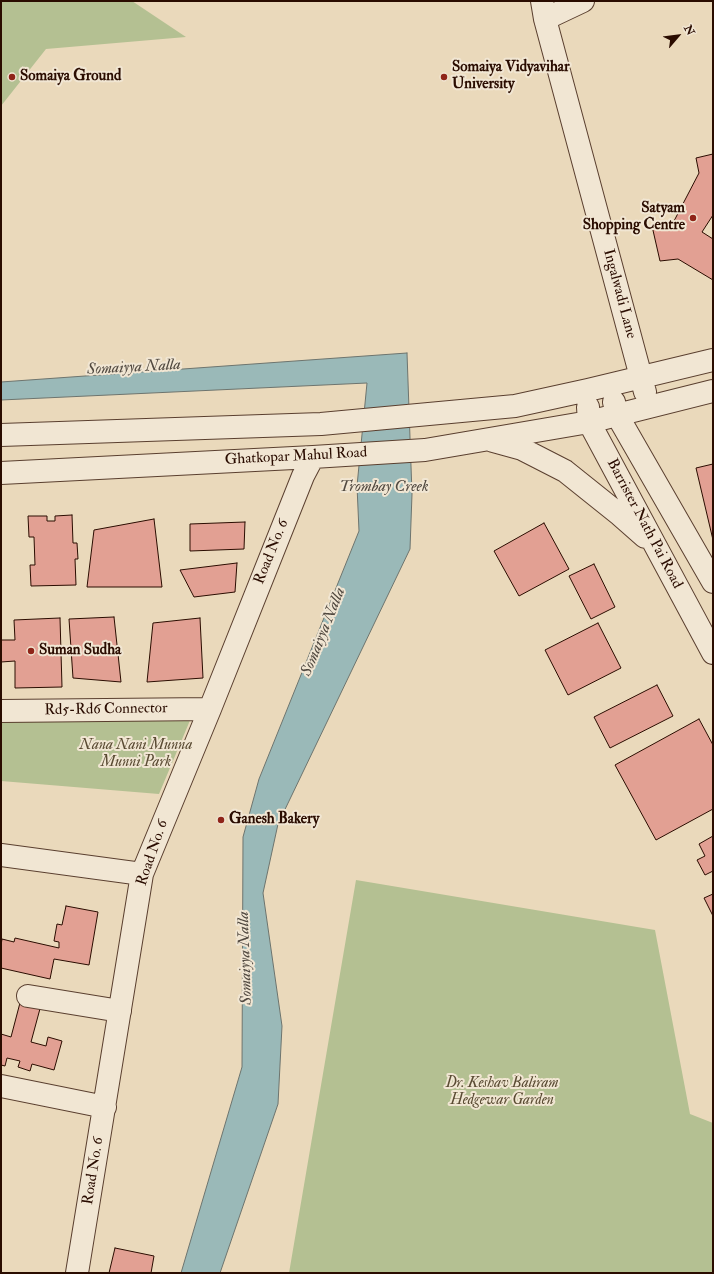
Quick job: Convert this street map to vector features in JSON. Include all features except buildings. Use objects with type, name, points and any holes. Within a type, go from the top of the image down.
[{"type":"street","points":[[544,10],[583,1]]},
{"type":"street","name":"Ingalwadi Lane","points":[[544,10],[649,408]]},
{"type":"street","name":"Ghatkopar Mahul Road","points":[[1,435],[321,424],[515,406],[641,378],[713,360]]},
{"type":"street","points":[[610,385],[617,415],[713,582]]},
{"type":"street","name":"Barrister Nath Pai Road","points":[[588,390],[589,422],[713,653]]},
{"type":"street","name":"Ghatkopar Mahul Road","points":[[1,473],[425,450],[589,422],[713,391]]},
{"type":"street","points":[[486,439],[522,449],[565,471],[620,515],[657,549]]},
{"type":"street","name":"Road No. 6","points":[[77,1273],[142,874],[303,476],[313,457]]},
{"type":"street","name":"Rd5-Rd6 Connector","points":[[1,712],[210,709]]},
{"type":"street","points":[[1,855],[142,874]]},
{"type":"street","points":[[28,996],[120,1011]]},
{"type":"street","points":[[1,1086],[105,1107]]},
{"type":"green space","name":"Somaiya Ground","points":[[1,1],[132,1],[186,37],[46,49],[1,106]]},
{"type":"green space","name":"Nana Nani Munna Munni Park","points":[[1,718],[191,718],[159,794],[1,781]]},
{"type":"green space","name":"Dr. Keshav Baliram Hedgewar Garden","points":[[356,880],[655,930],[690,1114],[713,1123],[713,1273],[289,1273]]},
{"type":"water","name":"Trombay Creek","points":[[407,353],[412,494],[410,549],[278,824],[263,893],[282,1026],[278,1104],[220,1273],[181,1273],[242,1067],[243,837],[259,779],[359,531],[357,486],[367,383],[1,400],[1,382]]},
{"type":"place","name":"Somaiya Ground","points":[[12,77]]},
{"type":"place","name":"Somaiya Vidyavihar University","points":[[444,77]]},
{"type":"place","name":"Satyam Shopping Centre","points":[[693,218]]},
{"type":"place","name":"Suman Sudha","points":[[31,651]]},
{"type":"place","name":"Ganesh Bakery","points":[[221,820]]},
{"type":"water label","name":"Somaiyya Nalla","points":[[134,368]]},
{"type":"water label","name":"Somaiyya Nalla","points":[[324,632]]},
{"type":"water label","name":"Somaiyya Nalla","points":[[246,958]]}]
